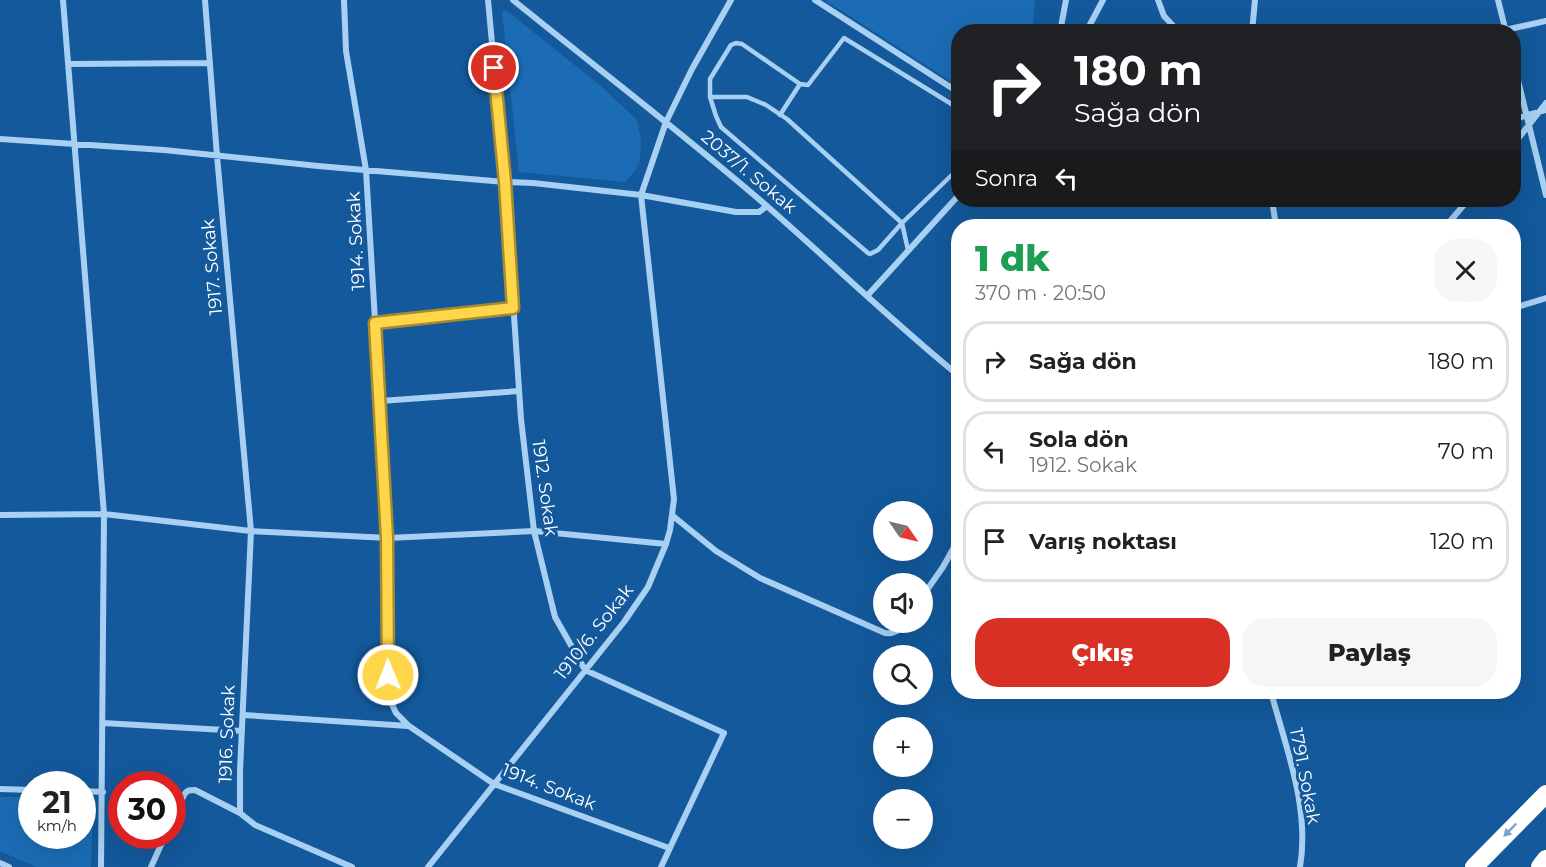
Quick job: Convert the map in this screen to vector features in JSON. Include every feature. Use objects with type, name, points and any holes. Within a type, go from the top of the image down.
[{"type":"highway","points":[[1474,867],[1546,794]]},
{"type":"highway","points":[[1540,867],[1546,859]]},
{"type":"street","points":[[63,0],[104,514],[101,867]]},
{"type":"street","name":"1917. Sokak","points":[[205,0],[251,531]]},
{"type":"street","name":"1914. Sokak","points":[[344,0],[346,51],[366,170],[387,538],[390,700],[396,713],[409,726],[494,784],[669,848]]},
{"type":"street","name":"1912. Sokak","points":[[488,0],[505,182],[519,391],[534,531],[555,617],[585,670]]},
{"type":"street","name":"2037/1. Sokak","points":[[513,0],[767,206],[951,369]]},
{"type":"street","points":[[641,195],[666,122],[692,69],[731,0]]},
{"type":"street","points":[[815,0],[951,87]]},
{"type":"street","points":[[1062,24],[1066,0]]},
{"type":"street","points":[[1091,24],[1103,0]]},
{"type":"street","points":[[1158,0],[1164,16],[1172,24]]},
{"type":"street","points":[[1253,24],[1255,0]]},
{"type":"street","points":[[1498,0],[1504,24]]},
{"type":"street","points":[[1521,27],[1546,21]]},
{"type":"street","points":[[68,64],[210,63]]},
{"type":"street","points":[[1521,94],[1546,195]]},
{"type":"street","points":[[1521,135],[1546,103]]},
{"type":"street","points":[[1521,117],[1546,110]]},
{"type":"street","points":[[0,139],[164,150],[366,170],[533,183],[641,195],[736,213],[759,212],[767,206]]},
{"type":"street","name":"1910/6. Sokak","points":[[428,867],[624,622],[648,587],[666,544],[673,516],[674,499],[641,195]]},
{"type":"street","points":[[867,296],[951,204]]},
{"type":"street","points":[[1452,219],[1462,207]]},
{"type":"street","points":[[1521,306],[1546,298]]},
{"type":"street","points":[[375,323],[513,308]]},
{"type":"street","points":[[380,401],[519,391]]},
{"type":"street","points":[[0,514],[104,514],[251,531],[387,538],[534,531],[666,544]]},
{"type":"street","points":[[673,516],[728,559],[760,578],[873,628]]},
{"type":"street","name":"1916. Sokak","points":[[240,813],[251,531]]},
{"type":"street","points":[[933,581],[951,553]]},
{"type":"street","points":[[585,670],[724,733],[661,867]]},
{"type":"street","name":"1791. Sokak","points":[[1273,699],[1300,809],[1302,853],[1300,867]]},
{"type":"street","points":[[243,715],[409,726]]},
{"type":"street","points":[[103,723],[242,730]]},
{"type":"street","points":[[0,789],[18,790]]},
{"type":"street","points":[[186,791],[195,790],[240,813],[255,825],[352,867]]},
{"type":"street","points":[[96,792],[103,792]]},
{"type":"street","points":[[151,867],[159,849]]},
{"type":"street","points":[[0,863],[9,867]]},
{"type":"lane","points":[[951,104],[844,38],[808,84],[800,84],[742,44],[731,45],[710,79],[710,97],[718,123],[724,130],[868,253],[873,253],[878,249],[951,176]]},
{"type":"lane","points":[[780,114],[800,84]]},
{"type":"lane","points":[[710,97],[747,97],[766,105],[787,119],[902,223],[908,250]]},
{"type":"shaded area","points":[[825,0],[1035,0],[1033,24],[951,24],[951,81]]},
{"type":"shaded area","points":[[502,11],[507,11],[602,87],[637,120],[641,139],[640,161],[625,182],[519,172]]},
{"type":"shaded area","points":[[0,797],[18,797],[18,849],[92,849],[91,867],[36,867],[0,851]]},
{"type":"route","points":[[388,675],[387,538],[375,323],[513,308],[505,182],[494,68]]}]
